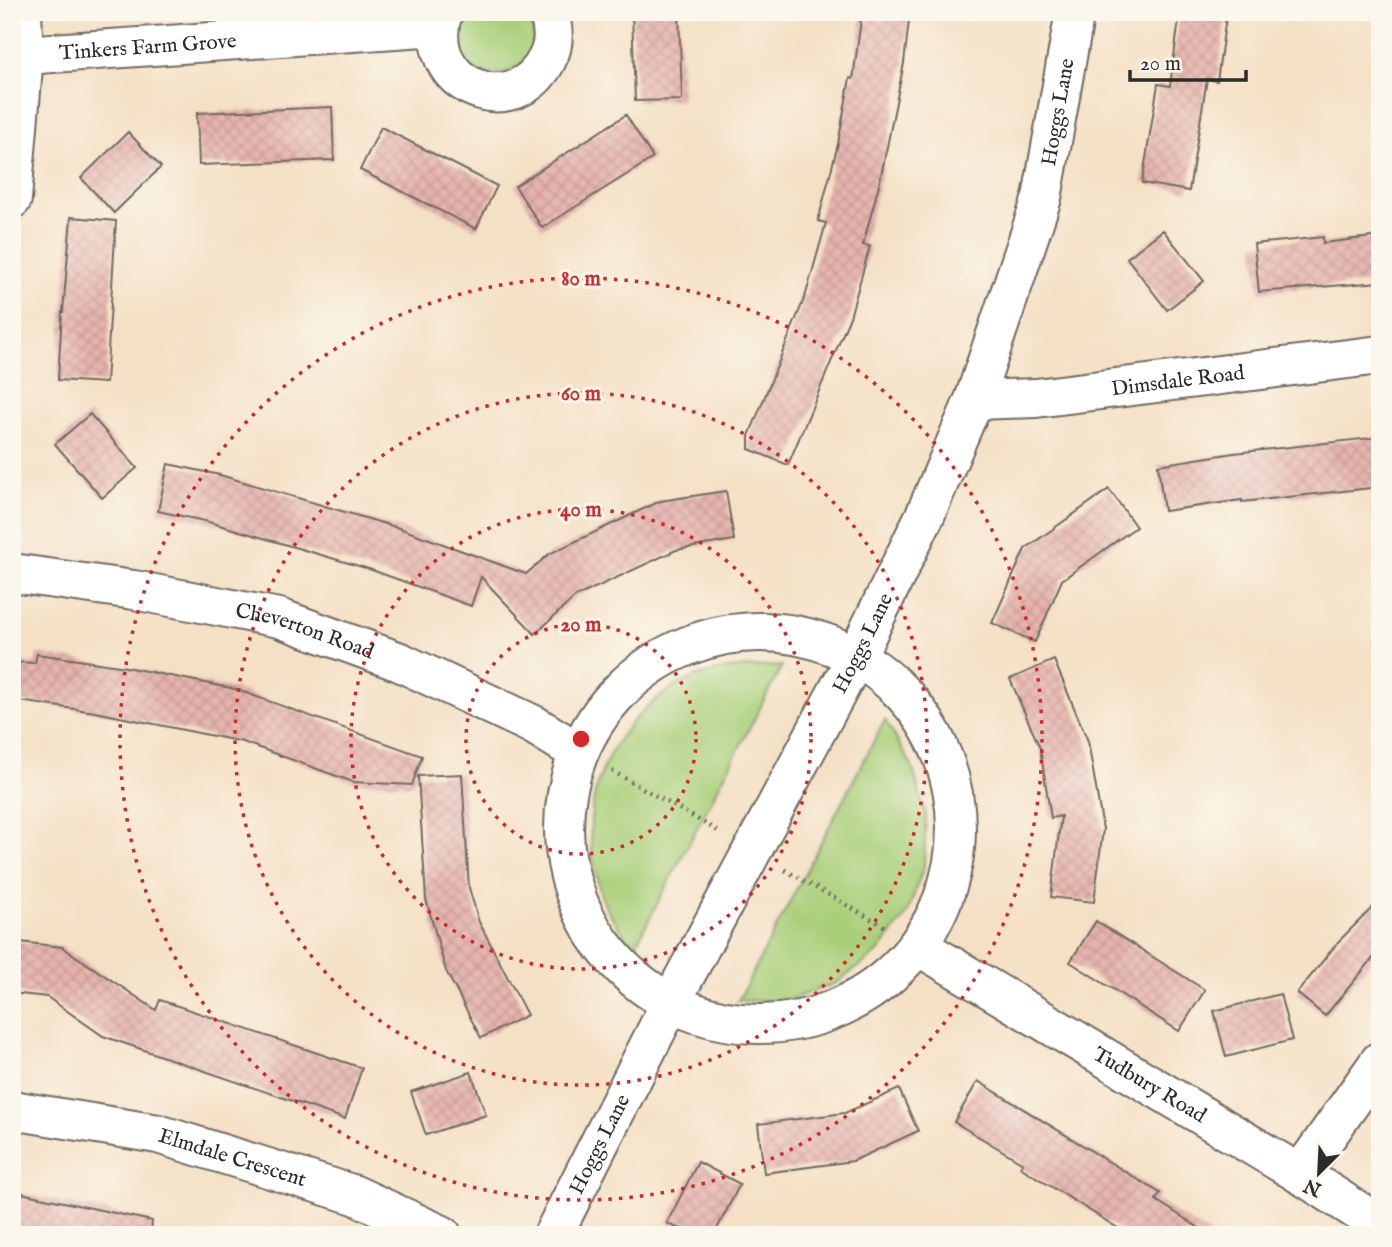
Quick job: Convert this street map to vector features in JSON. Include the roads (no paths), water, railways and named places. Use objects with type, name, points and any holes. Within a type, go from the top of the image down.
[{"type":"street","points":[[12,199],[24,55],[22,12]]},
{"type":"street","name":"Tinkers Farm Grove","points":[[24,55],[440,19],[439,45],[445,64],[457,78],[474,89],[493,93],[512,90],[529,82],[542,68],[551,51],[553,33],[548,12]]},
{"type":"street","name":"Hoggs Lane","points":[[553,1235],[670,1004],[856,657],[926,513],[974,400],[1042,198],[1075,12]]},
{"type":"street","name":"Dimsdale Road","points":[[974,400],[1036,398],[1380,355]]},
{"type":"street","name":"Cheverton Road","points":[[12,573],[134,590],[279,618],[400,662],[534,725],[578,752]]},
{"type":"street","points":[[771,633],[827,643],[856,657],[895,685],[925,722],[943,757],[954,795],[956,831],[953,867],[940,908],[918,946],[877,987],[824,1014],[759,1025],[696,1016],[670,1004],[622,968],[593,932],[573,890],[564,848],[564,804],[578,752],[603,709],[637,674],[667,655],[699,642],[734,634],[771,633]]},
{"type":"street","name":"Tudbury Road","points":[[918,946],[1300,1174],[1380,1225]]},
{"type":"street","points":[[1300,1174],[1380,1061]]},
{"type":"street","name":"Elmdale Crescent","points":[[12,1110],[158,1134],[355,1195],[442,1235]]}]
